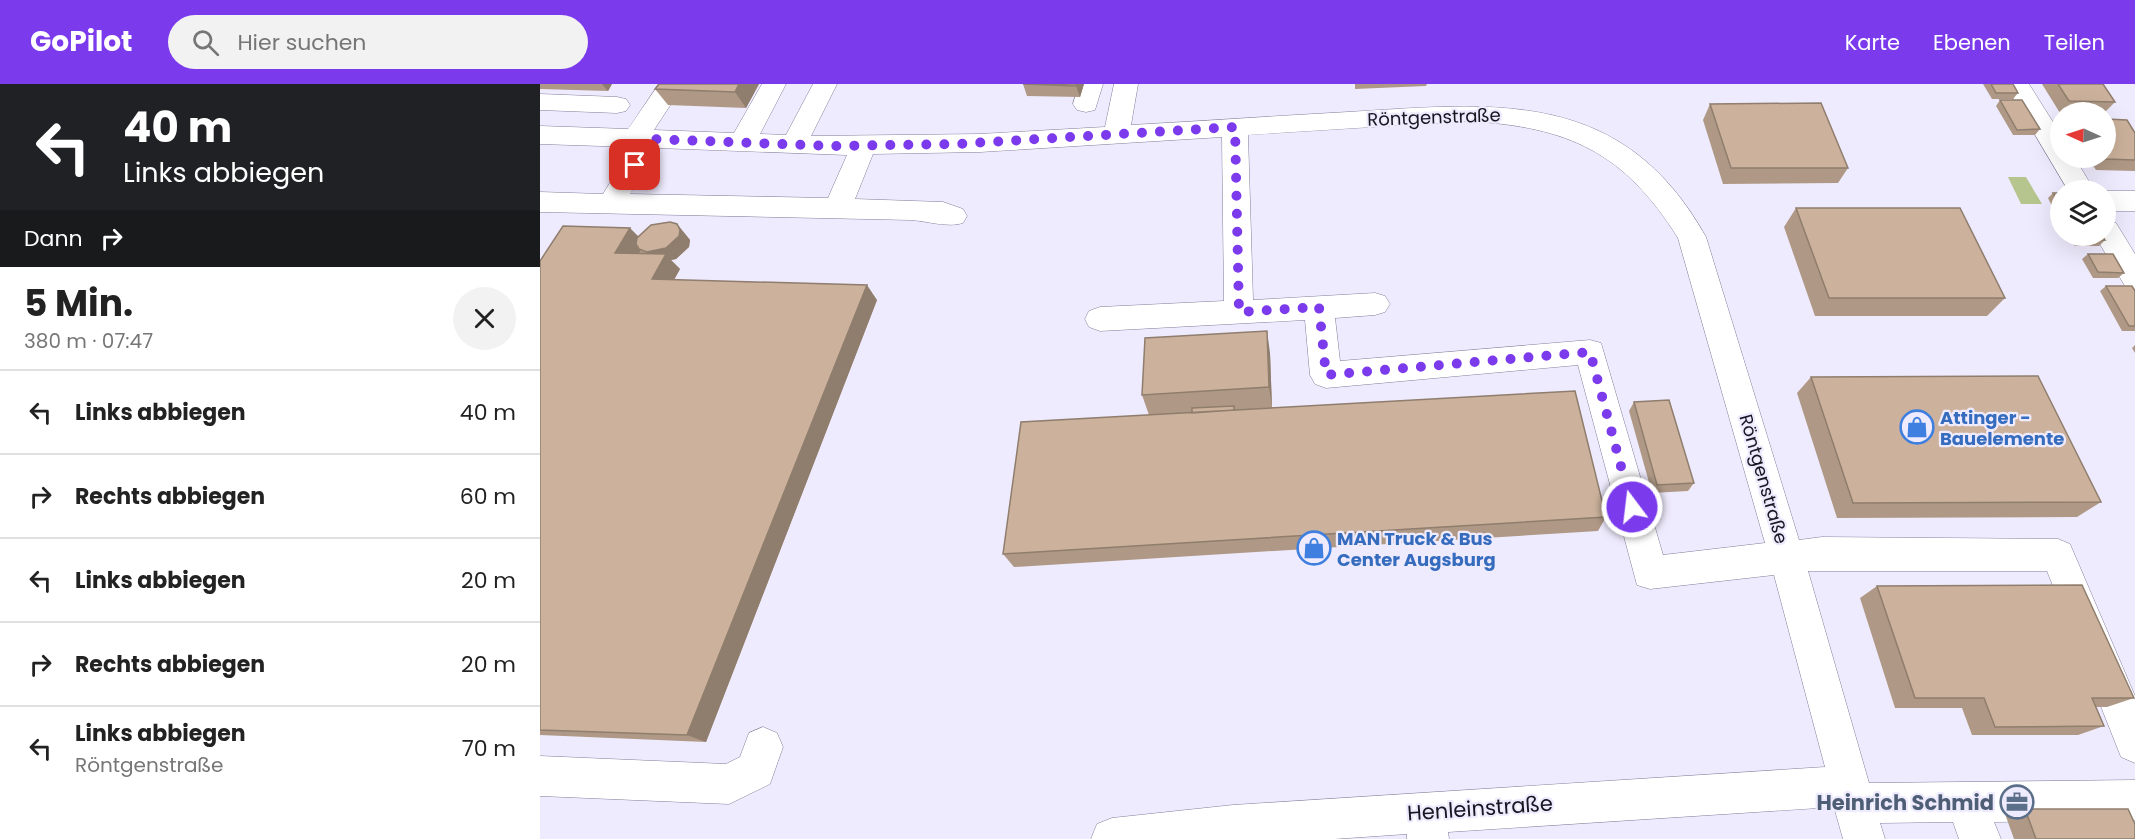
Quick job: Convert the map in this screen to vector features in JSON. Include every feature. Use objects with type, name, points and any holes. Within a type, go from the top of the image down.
[{"type":"street","points":[[596,137],[631,84]]},
{"type":"street","points":[[611,203],[672,84]]},
{"type":"street","points":[[742,142],[774,84]]},
{"type":"street","points":[[794,145],[825,84]]},
{"type":"street","points":[[1116,135],[1126,84]]},
{"type":"street","points":[[2017,84],[2075,180]]},
{"type":"street","points":[[540,102],[617,105]]},
{"type":"street","name":"Röntgenstraße","points":[[540,135],[794,145],[980,143],[1469,113],[1507,114],[1577,132],[1631,161],[1661,189],[1677,209],[1692,237],[1787,558],[1855,810]]},
{"type":"street","points":[[1235,127],[1239,312]]},
{"type":"street","points":[[837,209],[864,145]]},
{"type":"street","points":[[2116,201],[2135,201]]},
{"type":"street","points":[[540,202],[837,209],[908,218],[943,212],[953,216]]},
{"type":"street","points":[[2116,246],[2135,278]]},
{"type":"street","points":[[1100,319],[1375,304]]},
{"type":"street","points":[[1319,307],[1326,375],[1590,352],[1650,573],[1822,553],[2058,555],[2134,742]]},
{"type":"street","points":[[540,776],[729,784],[756,770],[763,747]]},
{"type":"street","name":"Henleinstraße","points":[[1112,839],[1233,825],[1427,825],[1855,810],[1973,821],[2135,800]]},
{"type":"green space","points":[[2008,177],[2026,177],[2042,204],[2021,204]]},
{"type":"building","points":[[659,84],[739,84],[735,92],[655,89]]},
{"type":"building","points":[[1023,84],[1077,84],[1076,86]]},
{"type":"building","points":[[1991,84],[2013,84],[2018,93],[1996,93]]},
{"type":"building","points":[[2058,84],[2103,84],[2115,102],[2069,101]]},
{"type":"building","points":[[2000,100],[2022,100],[2040,129],[2017,130]]},
{"type":"building","points":[[1821,103],[1848,168],[1731,168],[1710,104]]},
{"type":"building","points":[[2116,119],[2127,120],[2135,133],[2135,160],[2116,159]]},
{"type":"building","points":[[1796,208],[1960,208],[2005,298],[1829,298]]},
{"type":"building","points":[[670,222],[677,224],[680,230],[679,236],[666,248],[647,252],[639,249],[636,244],[637,238],[651,225]]},
{"type":"building","points":[[563,226],[630,228],[615,253],[666,254],[652,279],[867,285],[687,735],[540,730],[540,261]]},
{"type":"building","points":[[2088,254],[2113,254],[2124,273],[2098,272]]},
{"type":"building","points":[[2106,286],[2132,286],[2135,291],[2135,326],[2129,326]]},
{"type":"building","points":[[1267,331],[1269,387],[1142,395],[1145,338]]},
{"type":"building","points":[[2038,376],[2101,502],[1853,503],[1811,377]]},
{"type":"building","points":[[1575,391],[1606,517],[1003,554],[1021,422]]},
{"type":"building","points":[[1669,400],[1694,483],[1657,485],[1634,402]]},
{"type":"building","points":[[1234,406],[1234,410],[1192,413],[1192,408]]},
{"type":"building","points":[[2082,585],[2134,698],[2092,698],[2104,726],[1995,727],[1984,698],[1915,698],[1877,586]]},
{"type":"building","points":[[2025,809],[2128,809],[2135,824],[2135,839],[2036,839]]},
{"type":"place","name":"Attinger - Bauelemente","points":[[1917,427]]},
{"type":"place","name":"MAN Truck & Bus Center Augsburg","points":[[1314,548]]},
{"type":"place","name":"Heinrich Schmid","points":[[2017,802]]},
{"type":"route","points":[[635,165],[651,139],[831,146],[957,144],[1235,127],[1239,312],[1319,307],[1326,375],[1590,352],[1632,507]]}]
